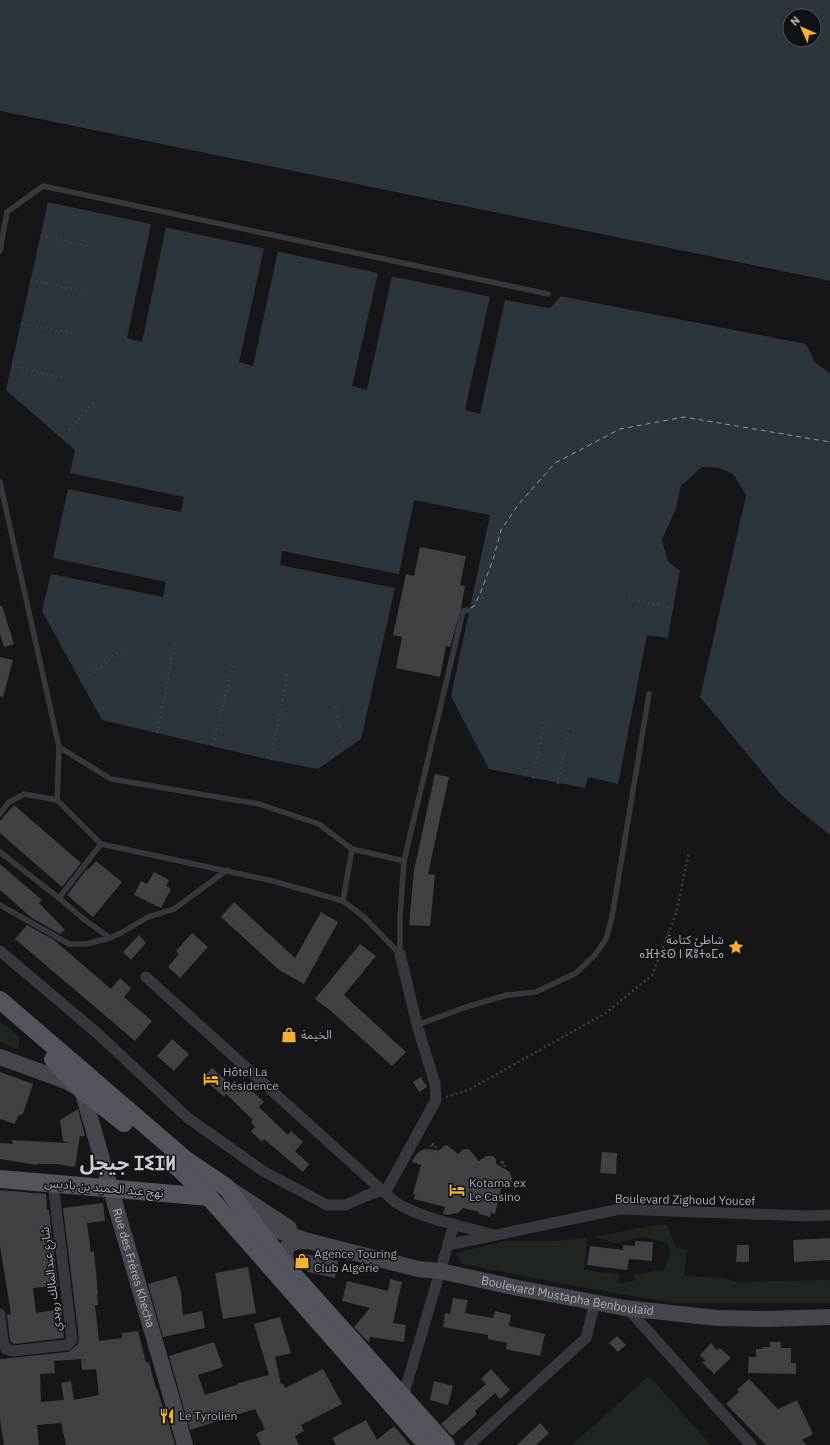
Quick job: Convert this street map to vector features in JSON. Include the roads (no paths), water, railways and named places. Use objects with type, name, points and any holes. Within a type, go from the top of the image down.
[{"type":"main road","points":[[0,1000],[19,1017],[85,1084],[147,1141],[182,1170],[205,1193],[427,1445]]},
{"type":"main road","points":[[19,1017],[60,1068],[85,1084],[186,1160],[308,1241]]},
{"type":"main road","points":[[6,1059],[60,1068]]},
{"type":"main road","points":[[6,1059],[66,1081],[85,1084]]},
{"type":"main road","name":"Rue des Frères Khecha","points":[[85,1084],[110,1188],[185,1445]]},
{"type":"main road","name":"نهج عبد الحميد بن باديس","points":[[0,1179],[180,1195],[205,1193],[226,1187]]},
{"type":"main road","points":[[226,1187],[289,1270],[446,1445]]},
{"type":"main road","points":[[220,1211],[308,1241]]},
{"type":"main road","points":[[289,1270],[285,1257],[288,1247],[295,1241],[308,1241]]},
{"type":"main road","name":"Boulevard Mustapha Benboulaïd","points":[[308,1241],[418,1269],[440,1271],[628,1309],[717,1318],[830,1318]]},
{"type":"street","points":[[0,951],[97,1033],[188,1118],[263,1171],[327,1205],[346,1205],[363,1197],[383,1191],[436,1100],[435,1084],[417,1025],[400,954]]},
{"type":"street","points":[[146,977],[395,1202],[405,1208],[454,1224],[495,1235]]},
{"type":"street","name":"شارع عبدالمالك رويدي","points":[[0,1314],[3,1342],[6,1349],[12,1351],[67,1345],[72,1340],[53,1183]]},
{"type":"street","name":"Boulevard Zighoud Youcef","points":[[448,1244],[620,1209],[798,1216],[830,1215]]},
{"type":"street","points":[[403,1397],[454,1224]]},
{"type":"street","points":[[469,1445],[586,1338],[595,1302]]},
{"type":"street","points":[[628,1309],[751,1445]]},
{"type":"lane","points":[[0,251],[7,212],[43,186],[548,294]]},
{"type":"lane","points":[[0,482],[59,747],[57,800]]},
{"type":"lane","points":[[400,954],[400,917],[404,861],[463,611],[469,610]]},
{"type":"lane","points":[[417,1025],[466,1007],[507,995],[536,992],[576,973],[595,955],[606,939],[612,916],[649,694]]},
{"type":"lane","points":[[59,747],[111,779],[259,804],[319,824],[352,849],[404,861]]},
{"type":"lane","points":[[0,814],[8,803],[24,794],[57,800],[101,844],[227,870],[343,900],[364,917],[400,954]]},
{"type":"lane","points":[[59,898],[101,844]]},
{"type":"lane","points":[[343,900],[352,849]]},
{"type":"lane","points":[[0,852],[81,917],[110,938]]},
{"type":"lane","points":[[0,905],[69,944],[86,944],[110,938],[148,917],[174,909],[227,870]]},
{"type":"place","name":"شاطئ كتامة ⴰⴼⵜⵉⵙ ⵏ ⴽⵓⵜⴰⵎⴰ","points":[[736,947]]},
{"type":"place","name":"الخيمة","points":[[289,1035]]},
{"type":"place","name":"Hôtel La Résidence","points":[[211,1079]]},
{"type":"place","name":"Kotama ex Le Casino","points":[[457,1190]]},
{"type":"place","name":"Agence Touring Club Algérie","points":[[302,1261]]},
{"type":"place","name":"Le Tyrolien","points":[[167,1416]]},
{"type":"district","name":"جيجل ⵊⵉⵊⵍ","points":[[128,1163]]}]
